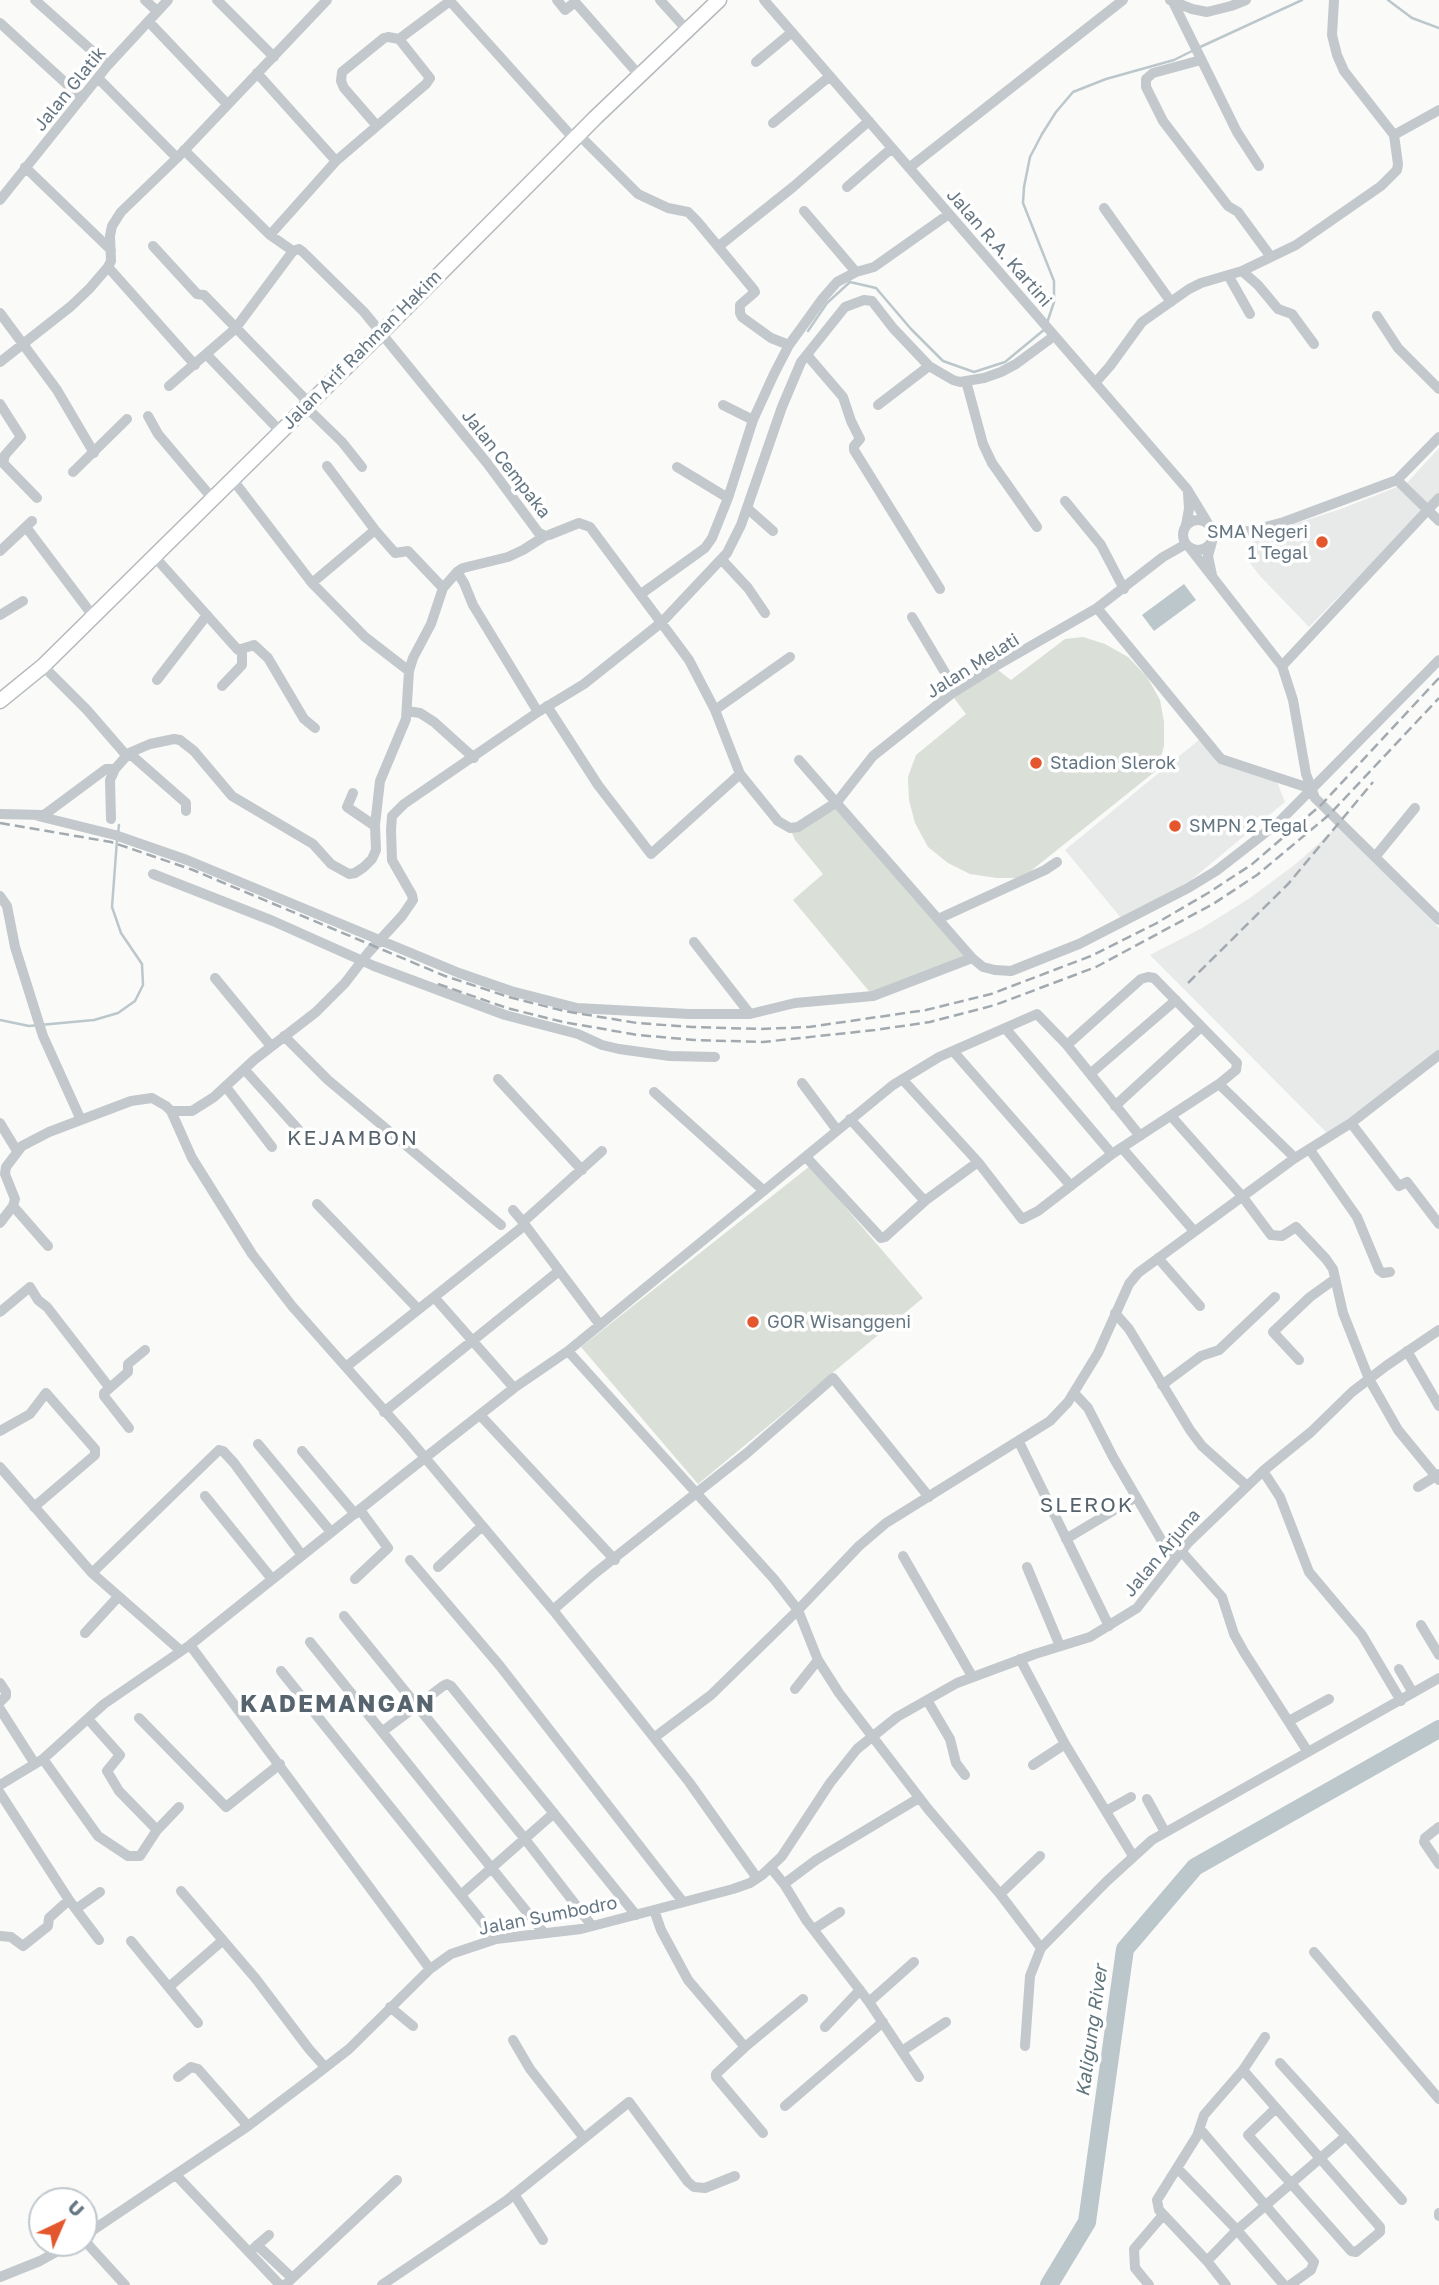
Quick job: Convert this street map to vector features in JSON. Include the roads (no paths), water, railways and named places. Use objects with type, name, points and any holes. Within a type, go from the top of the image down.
[{"type":"highway","name":"Jalan Arif Rahman Hakim","points":[[1,699],[43,666],[381,333],[576,136],[719,0]]},
{"type":"street","points":[[35,0],[108,65]]},
{"type":"street","points":[[145,0],[157,11]]},
{"type":"street","name":"Jalan Glatik","points":[[0,200],[108,65],[168,0]]},
{"type":"street","points":[[217,0],[274,57]]},
{"type":"street","points":[[399,39],[449,0],[576,136],[638,194],[668,208],[688,212],[755,292],[740,305],[742,317],[771,338],[789,345]]},
{"type":"street","points":[[557,0],[565,10],[575,2],[639,75]]},
{"type":"street","points":[[660,0],[687,30]]},
{"type":"street","name":"Jalan R.A. Kartini","points":[[764,0],[1187,489],[1212,532]]},
{"type":"street","points":[[909,168],[1123,0]]},
{"type":"street","points":[[1171,1],[1207,12],[1246,0]]},
{"type":"street","points":[[1095,383],[1138,326],[1171,302],[1201,283],[1242,271],[1315,234],[1393,175],[1398,164],[1394,135],[1344,71],[1337,55],[1332,35],[1335,0]]},
{"type":"street","points":[[1171,1],[1237,132],[1259,166]]},
{"type":"street","points":[[0,362],[82,296],[108,267],[110,236],[116,218],[274,57],[321,2]]},
{"type":"street","points":[[149,22],[227,104]]},
{"type":"street","points":[[0,23],[82,98]]},
{"type":"street","points":[[756,62],[792,32]]},
{"type":"street","points":[[270,235],[336,161],[377,126],[430,78],[399,39],[384,38],[342,72],[344,89],[377,126]]},
{"type":"street","points":[[1199,56],[1153,73],[1146,79],[1146,87],[1163,121],[1228,206],[1238,212],[1271,257]]},
{"type":"street","points":[[257,74],[336,161]]},
{"type":"street","points":[[773,123],[830,76]]},
{"type":"street","name":"Jalan Cempaka","points":[[98,78],[270,235],[293,251],[299,249],[364,312],[488,463],[531,523],[545,536],[573,523],[586,523],[595,532],[689,660],[715,710],[740,774],[778,821],[790,828]]},
{"type":"street","points":[[1394,135],[1439,110]]},
{"type":"street","points":[[719,246],[869,121]]},
{"type":"street","points":[[846,187],[892,148]]},
{"type":"street","points":[[25,167],[111,250]]},
{"type":"street","points":[[1104,208],[1171,302]]},
{"type":"street","points":[[804,211],[856,272]]},
{"type":"street","points":[[644,598],[705,548],[716,530],[753,420],[789,345],[823,298],[836,282],[874,267],[949,214]]},
{"type":"street","points":[[153,246],[197,294],[204,295],[342,442],[362,467]]},
{"type":"street","points":[[169,386],[235,329],[293,251]]},
{"type":"street","points":[[108,267],[195,365]]},
{"type":"street","points":[[1242,271],[1278,309],[1292,314],[1314,344]]},
{"type":"street","points":[[1228,275],[1250,314]]},
{"type":"street","points":[[111,819],[110,780],[115,769],[131,756],[163,740],[180,740],[194,751],[232,796],[313,844],[331,864],[349,874],[355,873],[369,864],[384,838],[392,816],[404,804],[584,684],[660,621],[722,560],[732,546],[747,508],[791,384],[807,355],[845,307],[864,300],[872,301],[929,366],[953,380],[966,381],[1001,372],[1016,364],[1053,334]]},
{"type":"street","points":[[0,313],[57,390],[94,453]]},
{"type":"street","points":[[1377,316],[1398,348],[1439,389]]},
{"type":"street","points":[[207,355],[280,430]]},
{"type":"street","points":[[807,355],[843,397],[860,439],[853,450],[940,589]]},
{"type":"street","points":[[878,405],[929,366]]},
{"type":"street","points":[[966,381],[992,463],[1037,527]]},
{"type":"street","points":[[0,404],[21,437],[5,455],[3,463],[37,498]]},
{"type":"street","points":[[723,405],[753,420]]},
{"type":"street","points":[[148,416],[158,434],[212,498]]},
{"type":"street","points":[[74,472],[127,419]]},
{"type":"street","points":[[1186,525],[1195,520],[1212,532],[1250,531],[1284,522],[1397,480],[1439,437]]},
{"type":"street","points":[[327,466],[395,553],[408,551],[443,588]]},
{"type":"street","points":[[677,467],[728,498]]},
{"type":"street","points":[[233,480],[312,583],[365,637],[409,671]]},
{"type":"street","points":[[1397,480],[1439,521]]},
{"type":"street","points":[[1187,489],[1189,509],[1183,534],[1187,546],[1282,666],[1293,700],[1306,774],[1321,805],[1439,920]]},
{"type":"street","points":[[1282,666],[1439,498]]},
{"type":"street","points":[[1065,501],[1101,545],[1124,589]]},
{"type":"street","points":[[747,508],[773,531]]},
{"type":"street","points":[[0,551],[29,524],[93,616]]},
{"type":"street","points":[[312,583],[375,530]]},
{"type":"street","points":[[1187,546],[1204,549],[1212,532]]},
{"type":"street","points":[[1212,532],[1208,556],[1213,581]]},
{"type":"street","points":[[375,826],[380,781],[408,711],[409,671],[431,624],[443,588],[460,577],[463,568],[508,557],[545,536]]},
{"type":"street","name":"Jalan Melati","points":[[790,828],[798,827],[837,802],[873,756],[956,691],[1097,608],[1163,557],[1187,546]]},
{"type":"street","points":[[154,556],[238,650],[242,650]]},
{"type":"street","points":[[722,560],[748,588],[765,613]]},
{"type":"street","points":[[460,577],[473,605],[543,709],[651,854],[740,774]]},
{"type":"street","points":[[0,615],[23,601]]},
{"type":"street","points":[[1097,608],[1221,759],[1312,789]]},
{"type":"street","points":[[158,680],[207,615]]},
{"type":"street","points":[[912,617],[956,691]]},
{"type":"street","points":[[242,650],[254,645],[268,658],[304,719],[316,728]]},
{"type":"street","points":[[222,686],[242,665],[242,650]]},
{"type":"street","points":[[715,710],[790,657]]},
{"type":"street","points":[[799,760],[972,958],[984,967],[1011,971],[1079,944],[1188,888],[1216,870],[1279,822],[1439,660]]},
{"type":"street","points":[[43,666],[131,756],[186,803],[186,811]]},
{"type":"street","points":[[408,711],[421,713],[449,734],[474,758]]},
{"type":"street","points":[[38,816],[47,813],[106,769],[115,769]]},
{"type":"street","points":[[171,1111],[192,1111],[226,1087],[271,1046],[329,1000],[413,900],[408,884],[393,860],[384,838],[375,826],[347,807],[353,793]]},
{"type":"street","points":[[1375,858],[1415,808]]},
{"type":"street","points":[[0,814],[38,816],[118,836],[187,860],[379,941],[490,984],[577,1008],[689,1014],[750,1014],[795,1003],[873,996],[972,958]]},
{"type":"street","points":[[938,919],[1058,862]]},
{"type":"street","points":[[153,874],[273,921],[362,961],[487,1009],[578,1034],[606,1046],[670,1056],[715,1057]]},
{"type":"street","points":[[0,896],[7,906],[15,947],[43,1036],[81,1120]]},
{"type":"street","points":[[694,942],[750,1014]]},
{"type":"street","points":[[903,1080],[978,1162],[1022,1219],[1038,1212],[1112,1154],[1219,1084],[1236,1070],[1237,1063],[1154,978],[1148,977],[1142,979],[1067,1045]]},
{"type":"street","points":[[215,978],[271,1046]]},
{"type":"street","points":[[1090,1074],[1176,1000]]},
{"type":"street","points":[[0,1785],[39,1761],[104,1704],[186,1648],[301,1554],[514,1388],[568,1351],[892,1085],[939,1057],[1037,1014],[1067,1045],[1140,1136]]},
{"type":"street","points":[[1115,1106],[1201,1027]]},
{"type":"street","points":[[1005,1028],[1112,1154]]},
{"type":"street","points":[[284,1036],[328,1080],[501,1225]]},
{"type":"street","points":[[953,1051],[1071,1186]]},
{"type":"street","points":[[655,1737],[710,1695],[859,1546],[898,1515],[1050,1421],[1074,1393],[1098,1353],[1129,1284],[1138,1273],[1295,1158],[1351,1123],[1438,1058]]},
{"type":"street","points":[[244,1069],[298,1129]]},
{"type":"street","points":[[498,1079],[582,1170]]},
{"type":"street","points":[[802,1083],[837,1130]]},
{"type":"street","points":[[1219,1084],[1295,1158]]},
{"type":"street","points":[[226,1087],[272,1147]]},
{"type":"street","points":[[654,1092],[763,1190]]},
{"type":"street","points":[[0,1223],[13,1206],[14,1192],[5,1174],[9,1161],[17,1151],[36,1138],[145,1098],[159,1101],[171,1111],[192,1158],[252,1254],[292,1306],[426,1458],[553,1610],[655,1737],[757,1878]]},
{"type":"street","points":[[1171,1116],[1242,1196],[1271,1236],[1282,1236],[1296,1227],[1300,1229],[1333,1269],[1343,1313],[1369,1379],[1398,1430],[1438,1477],[1418,1487]]},
{"type":"street","points":[[850,1119],[926,1200]]},
{"type":"street","points":[[0,1123],[17,1151]]},
{"type":"street","points":[[1351,1123],[1399,1186],[1407,1182],[1439,1224]]},
{"type":"street","points":[[1122,1148],[1194,1231]]},
{"type":"street","points":[[1310,1150],[1357,1217],[1379,1270],[1383,1273],[1390,1272]]},
{"type":"street","points":[[347,1366],[524,1223],[601,1151]]},
{"type":"street","points":[[806,1157],[881,1238],[886,1237],[926,1200],[978,1162]]},
{"type":"street","points":[[317,1204],[418,1309]]},
{"type":"street","points":[[13,1206],[47,1246]]},
{"type":"street","points":[[513,1210],[600,1325]]},
{"type":"street","points":[[1158,1258],[1200,1306]]},
{"type":"street","points":[[384,1412],[559,1270]]},
{"type":"street","points":[[1299,1360],[1273,1332],[1310,1297],[1335,1279]]},
{"type":"street","points":[[1,1311],[30,1287],[109,1387]]},
{"type":"street","points":[[433,1297],[514,1388]]},
{"type":"street","points":[[1162,1385],[1201,1356],[1219,1350],[1275,1297]]},
{"type":"street","points":[[1115,1313],[1129,1329],[1189,1430],[1202,1446],[1247,1486]]},
{"type":"street","name":"Jalan Arjuna","points":[[873,1736],[897,1717],[972,1676],[1090,1637],[1137,1608],[1178,1555],[1214,1516],[1262,1471],[1311,1432],[1369,1379],[1439,1330]]},
{"type":"street","points":[[129,1428],[104,1396],[109,1387],[128,1372],[127,1365],[145,1350]]},
{"type":"street","points":[[568,1351],[774,1579],[797,1610],[818,1660],[839,1693],[919,1798],[1000,1894],[1041,1948]]},
{"type":"street","points":[[1406,1351],[1439,1406]]},
{"type":"street","points":[[553,1610],[696,1495],[834,1378],[929,1497]]},
{"type":"street","points":[[0,1431],[30,1414],[46,1393],[95,1449],[95,1455],[34,1507]]},
{"type":"street","points":[[1074,1393],[1088,1408],[1166,1548],[1178,1555],[1222,1597],[1234,1634],[1308,1752]]},
{"type":"street","points":[[481,1416],[615,1560]]},
{"type":"street","points":[[1018,1441],[1109,1626]]},
{"type":"street","points":[[258,1444],[331,1532]]},
{"type":"street","points":[[92,1573],[219,1450],[234,1463],[301,1554]]},
{"type":"street","points":[[302,1451],[388,1548],[355,1579]]},
{"type":"street","points":[[0,1467],[92,1573],[118,1597],[186,1648],[279,1764],[430,1969]]},
{"type":"street","points":[[1262,1471],[1280,1497],[1309,1572],[1362,1635],[1401,1701]]},
{"type":"street","points":[[205,1496],[272,1579]]},
{"type":"street","points":[[1066,1539],[1136,1497]]},
{"type":"street","points":[[438,1567],[482,1526]]},
{"type":"street","points":[[902,1556],[972,1676]]},
{"type":"street","points":[[410,1560],[500,1666],[683,1902]]},
{"type":"street","points":[[1027,1567],[1060,1646]]},
{"type":"street","points":[[85,1633],[118,1597]]},
{"type":"street","points":[[344,1616],[592,1926]]},
{"type":"street","points":[[1421,1625],[1439,1655]]},
{"type":"street","points":[[310,1642],[543,1932]]},
{"type":"street","points":[[1020,1659],[1065,1744],[1133,1856]]},
{"type":"street","points":[[795,1689],[818,1660]]},
{"type":"street","points":[[1399,1669],[1413,1693]]},
{"type":"street","points":[[281,1671],[496,1939]]},
{"type":"street","points":[[1026,2046],[1030,1976],[1041,1948],[1133,1856],[1165,1832],[1439,1678]]},
{"type":"street","points":[[0,1683],[6,1692],[0,1702]]},
{"type":"street","points":[[383,1731],[443,1686],[451,1686],[636,1914]]},
{"type":"street","points":[[1289,1721],[1329,1699]]},
{"type":"street","points":[[927,1700],[950,1739],[956,1763],[965,1775]]},
{"type":"street","points":[[0,1709],[98,1836],[128,1856],[140,1856],[157,1830],[179,1807]]},
{"type":"street","points":[[139,1718],[226,1807],[279,1764]]},
{"type":"street","points":[[88,1719],[120,1755],[107,1772],[119,1791],[157,1830]]},
{"type":"street","name":"Jalan Sumbodro","points":[[98,2228],[248,2126],[326,2067],[349,2049],[430,1969],[451,1954],[496,1939],[592,1926],[733,1889],[757,1878],[782,1856],[842,1766],[873,1736]]},
{"type":"street","points":[[1033,1765],[1065,1744]]},
{"type":"street","points":[[0,1793],[69,1900],[99,1940]]},
{"type":"street","points":[[1106,1811],[1131,1797]]},
{"type":"street","points":[[784,1884],[817,1860],[919,1798]]},
{"type":"street","points":[[1147,1799],[1165,1832]]},
{"type":"street","points":[[462,1894],[554,1813]]},
{"type":"street","points":[[1439,1827],[1425,1838],[1424,1842],[1439,1864]]},
{"type":"street","points":[[1000,1894],[1040,1856]]},
{"type":"street","points":[[771,1868],[869,2002],[919,2077]]},
{"type":"street","points":[[181,1891],[326,2067]]},
{"type":"street","points":[[76,1909],[100,1892]]},
{"type":"street","points":[[0,1936],[11,1937],[23,1946],[48,1926],[49,1918],[69,1900]]},
{"type":"street","points":[[654,1910],[661,1930],[688,1980],[745,2047]]},
{"type":"street","points":[[814,1929],[840,1912]]},
{"type":"street","points":[[131,1941],[198,2023]]},
{"type":"street","points":[[170,1987],[222,1941]]},
{"type":"street","points":[[1314,1952],[1439,2099]]},
{"type":"street","points":[[869,2002],[914,1962]]},
{"type":"street","points":[[825,2027],[860,1990]]},
{"type":"street","points":[[763,2133],[716,2074],[803,1999]]},
{"type":"street","points":[[390,2007],[413,2026]]},
{"type":"street","points":[[785,2106],[883,2022]]},
{"type":"street","points":[[902,2051],[946,2022]]},
{"type":"street","points":[[1226,2285],[1156,2204],[1200,2129],[1204,2115],[1242,2070],[1265,2037]]},
{"type":"street","points":[[513,2040],[530,2068],[584,2138]]},
{"type":"street","points":[[1280,2063],[1402,2200]]},
{"type":"street","points":[[178,2077],[191,2067],[198,2069],[248,2126]]},
{"type":"street","points":[[1242,2070],[1378,2224],[1380,2232],[1354,2252],[1248,2136],[1275,2109]]},
{"type":"street","points":[[382,2285],[514,2194],[629,2102],[688,2182],[705,2188],[735,2176]]},
{"type":"street","points":[[1200,2129],[1314,2262],[1311,2270],[1290,2285]]},
{"type":"street","points":[[1207,2260],[1237,2230],[1346,2136]]},
{"type":"street","points":[[1178,2169],[1237,2230],[1284,2285]]},
{"type":"street","points":[[176,2175],[248,2252],[286,2283]]},
{"type":"street","points":[[286,2283],[397,2180]]},
{"type":"street","points":[[514,2194],[542,2240]]},
{"type":"street","points":[[1149,2285],[1135,2268],[1133,2249],[1163,2215]]},
{"type":"street","points":[[248,2252],[269,2235]]},
{"type":"street","points":[[257,2245],[286,2283]]},
{"type":"street","points":[[98,2254],[125,2285]]},
{"type":"street","points":[[0,2277],[47,2257]]},
{"type":"waterway","points":[[1198,48],[1302,0]]},
{"type":"waterway","points":[[1388,0],[1412,18],[1439,28]]},
{"type":"waterway","points":[[1047,323],[1054,302],[1054,281],[1023,203],[1030,157],[1042,134],[1073,92],[1106,79],[1174,60],[1192,51]]},
{"type":"waterway","points":[[808,331],[827,303],[850,282],[876,288],[943,361],[974,372],[1005,362],[1045,329]]},
{"type":"waterway","points":[[118,834],[119,825]]},
{"type":"waterway","points":[[0,1020],[29,1026],[94,1020],[118,1013],[135,1001],[143,985],[142,964],[121,933],[112,907],[117,840]]},
{"type":"waterway","name":"Kaligung River","points":[[1049,2285],[1087,2222],[1125,1949],[1195,1867],[1439,1729]]},
{"type":"railway","points":[[0,823],[111,842],[193,870],[445,976],[564,1011],[637,1023],[692,1027],[809,1027],[926,1010],[991,994],[1091,956],[1155,924],[1251,865],[1321,805],[1439,678]]},
{"type":"railway","points":[[438,984],[507,1008],[563,1022],[638,1035],[694,1040],[763,1042],[875,1030],[930,1022],[995,1005],[1096,967],[1213,904],[1257,875],[1330,814],[1439,698]]},
{"type":"railway","points":[[1188,983],[1289,883],[1373,782]]},
{"type":"place","name":"SMA Negeri 1 Tegal","points":[[1322,542]]},
{"type":"place","name":"Stadion Slerok","points":[[1036,763]]},
{"type":"place","name":"SMPN 2 Tegal","points":[[1175,826]]},
{"type":"place","name":"GOR Wisanggeni","points":[[753,1322]]},
{"type":"district","name":"KEJAMBON","points":[[353,1138]]},
{"type":"district","name":"SLEROK","points":[[1087,1505]]},
{"type":"district","name":"KADEMANGAN","points":[[338,1704]]}]
